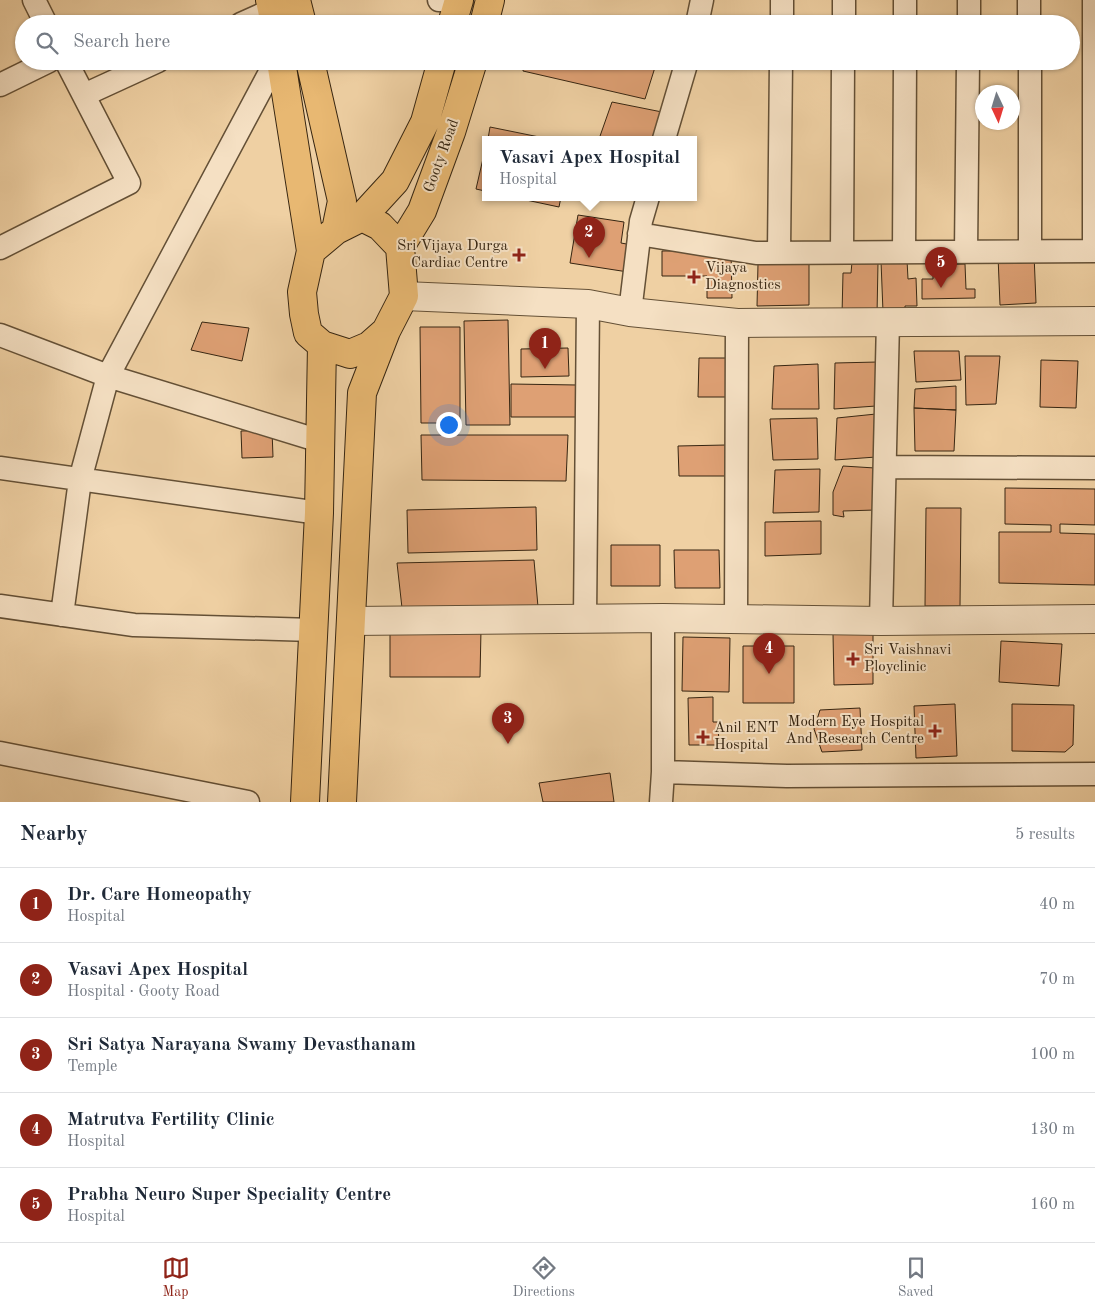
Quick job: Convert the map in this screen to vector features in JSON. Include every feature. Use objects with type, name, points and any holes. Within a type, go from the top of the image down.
[{"type":"main road","points":[[455,15],[459,0]]},
{"type":"main road","points":[[486,15],[490,0]]},
{"type":"main road","points":[[278,8],[288,15]]},
{"type":"main road","points":[[282,70],[311,251],[302,292],[308,333],[322,345],[350,354],[369,346],[386,331]]},
{"type":"main road","points":[[312,70],[342,201],[336,230]]},
{"type":"main road","name":"Gooty Road","points":[[362,217],[395,181],[425,122],[439,70]]},
{"type":"main road","name":"Gooty Road","points":[[400,247],[422,211],[451,132],[470,70]]},
{"type":"main road","points":[[311,251],[336,230],[362,217],[380,226],[400,247],[404,296],[386,331],[362,393],[342,802]]},
{"type":"main road","points":[[305,802],[319,513],[322,345]]},
{"type":"street","points":[[34,0],[42,15]]},
{"type":"street","points":[[439,0],[459,0]]},
{"type":"street","points":[[699,15],[702,0]]},
{"type":"street","points":[[782,0],[782,15]]},
{"type":"street","points":[[844,0],[844,15]]},
{"type":"street","points":[[905,0],[905,15]]},
{"type":"street","points":[[969,0],[969,15]]},
{"type":"street","points":[[1029,0],[1029,15]]},
{"type":"street","points":[[639,234],[756,253],[1095,251],[1094,0]]},
{"type":"street","points":[[262,15],[278,8]]},
{"type":"street","points":[[0,85],[31,70]]},
{"type":"street","points":[[0,248],[129,183],[71,70]]},
{"type":"street","points":[[84,95],[138,70]]},
{"type":"street","points":[[62,615],[80,480],[108,376],[271,70]]},
{"type":"street","points":[[665,136],[684,70]]},
{"type":"street","points":[[779,252],[781,70]]},
{"type":"street","points":[[842,252],[843,70]]},
{"type":"street","points":[[904,252],[905,70]]},
{"type":"street","points":[[966,252],[968,70]]},
{"type":"street","points":[[1030,70],[1030,251]]},
{"type":"street","points":[[630,312],[639,234],[647,201]]},
{"type":"street","points":[[404,296],[588,304],[630,312],[737,323],[1095,320]]},
{"type":"street","points":[[584,618],[588,304]]},
{"type":"street","points":[[881,621],[888,321]]},
{"type":"street","points":[[736,619],[737,323]]},
{"type":"street","points":[[0,335],[108,376],[320,441]]},
{"type":"street","points":[[885,467],[1095,468]]},
{"type":"street","points":[[0,468],[319,513]]},
{"type":"street","points":[[0,606],[134,625],[313,630]]},
{"type":"street","points":[[351,621],[584,618],[881,621],[1095,619]]},
{"type":"street","points":[[661,802],[663,772],[663,618]]},
{"type":"street","points":[[0,754],[248,802]]},
{"type":"street","points":[[663,772],[787,776],[1095,774]]},
{"type":"building","points":[[523,70],[654,70],[645,99]]},
{"type":"building","points":[[612,102],[672,114],[666,136],[600,136]]},
{"type":"building","points":[[490,127],[534,136],[488,136]]},
{"type":"building","points":[[482,163],[482,190],[476,189]]},
{"type":"building","points":[[531,201],[560,201],[559,207]]},
{"type":"building","points":[[578,215],[624,222],[621,243],[632,245],[628,272],[570,263]]},
{"type":"building","points":[[731,250],[732,298],[707,298],[707,276],[662,276],[662,251]]},
{"type":"building","points":[[1034,254],[1036,303],[1000,305],[998,256]]},
{"type":"building","points":[[907,260],[908,279],[916,278],[917,306],[905,306],[905,311],[883,312],[881,261]]},
{"type":"building","points":[[809,262],[809,305],[757,306],[758,264]]},
{"type":"building","points":[[852,262],[878,262],[877,315],[842,315],[843,273],[851,273]]},
{"type":"building","points":[[965,264],[966,289],[975,289],[975,298],[922,299],[922,279],[933,279],[933,265]]},
{"type":"building","points":[[508,320],[510,425],[466,425],[464,321]]},
{"type":"building","points":[[202,322],[249,328],[242,361],[191,350]]},
{"type":"building","points":[[420,327],[460,327],[460,423],[421,423]]},
{"type":"building","points":[[568,348],[569,376],[521,377],[521,349]]},
{"type":"building","points":[[914,351],[959,351],[961,380],[916,382]]},
{"type":"building","points":[[965,356],[1000,356],[996,404],[966,405]]},
{"type":"building","points":[[699,358],[727,358],[726,397],[698,397]]},
{"type":"building","points":[[1041,360],[1078,361],[1076,408],[1040,407]]},
{"type":"building","points":[[878,362],[876,406],[834,409],[835,363]]},
{"type":"building","points":[[818,364],[819,409],[772,409],[774,366]]},
{"type":"building","points":[[511,384],[577,385],[576,417],[511,417]]},
{"type":"building","points":[[956,386],[956,410],[914,408],[915,389]]},
{"type":"building","points":[[914,408],[956,410],[954,451],[915,451]]},
{"type":"building","points":[[876,414],[876,457],[835,460],[837,418]]},
{"type":"building","points":[[817,418],[818,459],[773,460],[770,419]]},
{"type":"building","points":[[272,430],[273,457],[242,458],[241,431]]},
{"type":"building","points":[[421,435],[568,435],[566,481],[422,480]]},
{"type":"building","points":[[726,445],[728,476],[679,476],[678,446]]},
{"type":"building","points":[[843,466],[875,468],[875,510],[843,511],[844,517],[833,515],[833,492]]},
{"type":"building","points":[[820,469],[819,512],[773,513],[775,470]]},
{"type":"building","points":[[1005,488],[1095,489],[1095,525],[1060,524],[1060,533],[1095,534],[1095,585],[999,583],[999,532],[1051,532],[1051,525],[1005,524]]},
{"type":"building","points":[[536,507],[537,550],[408,553],[407,510]]},
{"type":"building","points":[[926,508],[961,508],[960,606],[925,606]]},
{"type":"building","points":[[821,521],[821,554],[765,556],[765,522]]},
{"type":"building","points":[[611,545],[660,545],[660,586],[611,586]]},
{"type":"building","points":[[674,550],[719,550],[720,588],[675,588]]},
{"type":"building","points":[[534,560],[538,607],[402,608],[397,563]]},
{"type":"building","points":[[390,629],[481,630],[480,677],[390,677]]},
{"type":"building","name":"Sri Vaishnavi Ployclinic","points":[[833,634],[873,634],[873,684],[834,685]]},
{"type":"building","points":[[683,637],[730,638],[729,692],[682,691]]},
{"type":"building","points":[[1001,641],[1062,644],[1059,686],[999,682]]},
{"type":"building","points":[[743,646],[794,646],[794,703],[743,703]]},
{"type":"building","points":[[713,697],[713,722],[718,722],[719,745],[689,745],[688,698]]},
{"type":"building","name":"Modern Eye Hospital And Research Centre","points":[[955,704],[957,756],[916,758],[914,706]]},
{"type":"building","points":[[1012,704],[1074,705],[1073,745],[1065,752],[1012,751]]},
{"type":"building","points":[[860,708],[862,750],[822,752],[814,729],[820,710]]},
{"type":"building","points":[[610,773],[614,802],[543,802],[539,783]]},
{"type":"place","name":"Sri Vijaya Durga Cardiac Centre","points":[[519,255]]},
{"type":"place","name":"Vasavi Apex Hospital","points":[[589,258]]},
{"type":"place","name":"Vijaya Diagnostics","points":[[694,277]]},
{"type":"place","name":"Prabha Neuro Super Speciality Centre","points":[[941,288]]},
{"type":"place","name":"Dr. Care Homeopathy","points":[[545,369]]},
{"type":"place","name":"Sri Vaishnavi Ployclinic","points":[[853,659]]},
{"type":"place","name":"Matrutva Fertility Clinic","points":[[769,674]]},
{"type":"place","name":"Modern Eye Hospital And Research Centre","points":[[935,731]]},
{"type":"place","name":"Anil ENT Hospital","points":[[703,737]]},
{"type":"place","name":"Sri Satya Narayana Swamy Devasthanam","points":[[508,744]]}]
